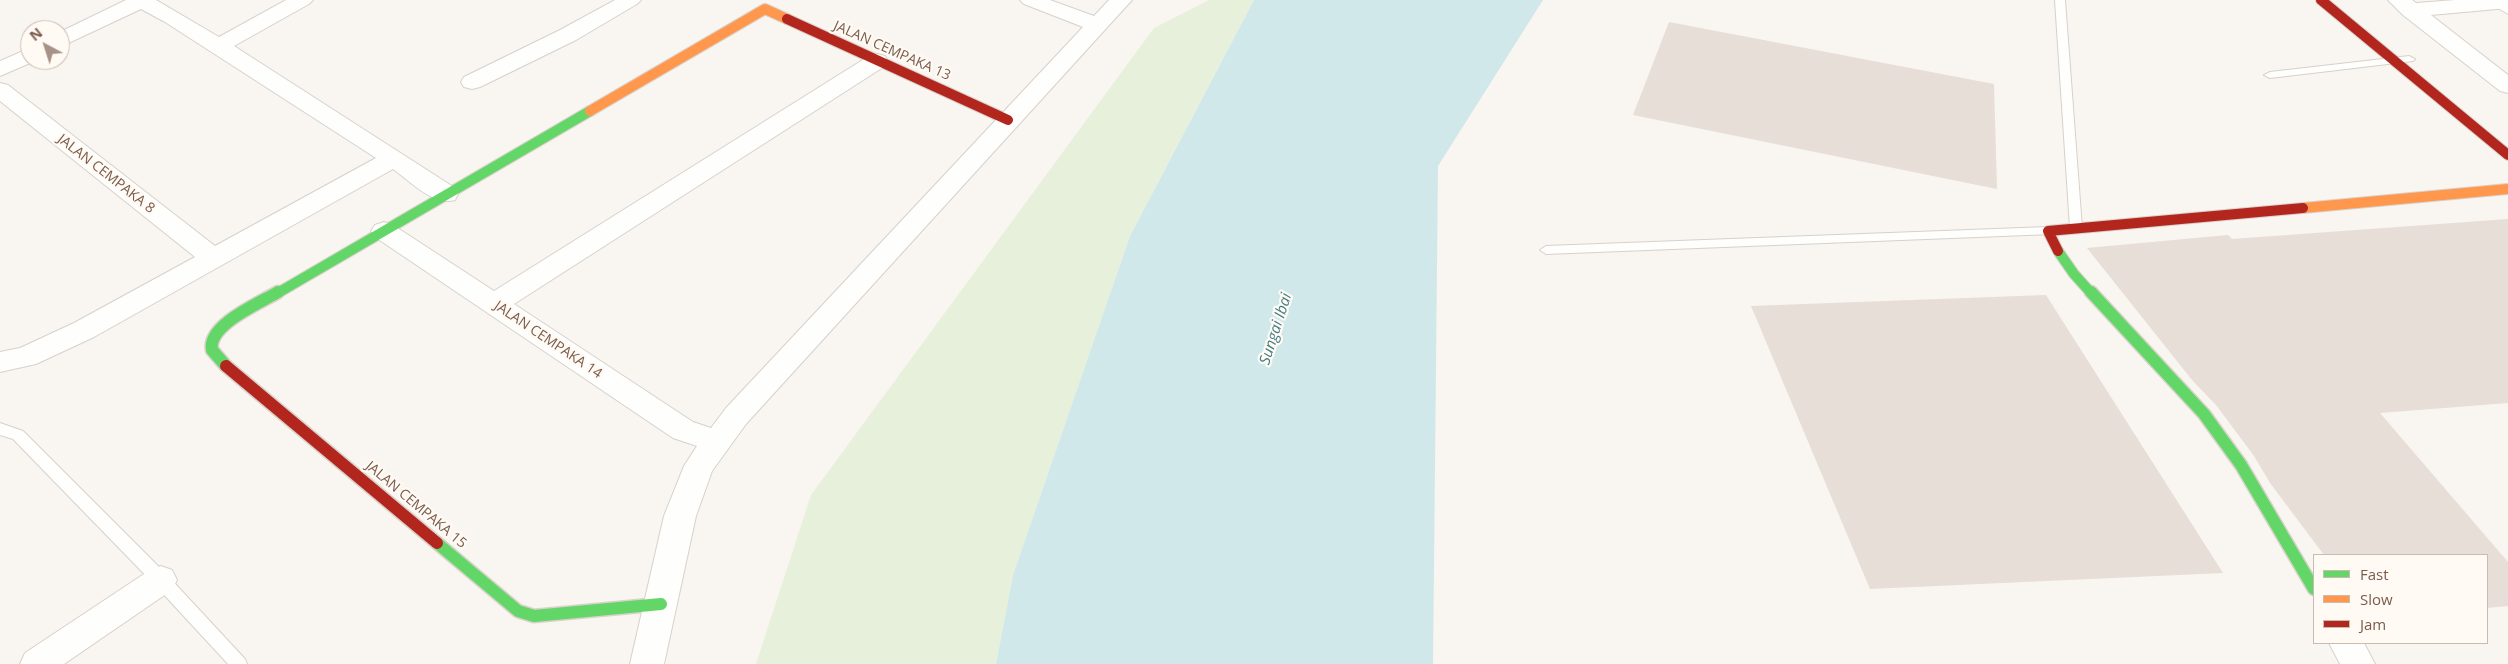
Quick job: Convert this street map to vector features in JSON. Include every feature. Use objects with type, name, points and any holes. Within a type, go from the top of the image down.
[{"type":"street","points":[[70,35],[140,0],[173,17],[403,164],[439,190],[384,231]]},
{"type":"street","points":[[218,46],[302,0]]},
{"type":"street","points":[[472,82],[568,35],[630,0]]},
{"type":"street","points":[[1031,0],[1097,24]]},
{"type":"street","points":[[647,664],[680,516],[700,466],[717,441],[736,416],[1121,0]]},
{"type":"street","points":[[2321,0],[2508,155]]},
{"type":"street","points":[[2339,0],[2508,142]]},
{"type":"street","points":[[2405,5],[2504,6]]},
{"type":"street","points":[[2405,5],[2508,86]]},
{"type":"street","name":"JALAN CEMPAKA 13","points":[[439,190],[765,9],[1008,120]]},
{"type":"street","points":[[0,69],[20,60]]},
{"type":"street","points":[[494,304],[877,61]]},
{"type":"street","name":"JALAN CEMPAKA 8","points":[[0,90],[213,258]]},
{"type":"street","points":[[0,362],[26,357],[84,330],[213,258],[403,164]]},
{"type":"street","points":[[2313,587],[2242,465],[2204,414],[2074,274],[2063,260],[2048,231],[2508,189]]},
{"type":"street","name":"JALAN CEMPAKA 14","points":[[384,231],[683,430],[717,441]]},
{"type":"street","name":"JALAN CEMPAKA 15","points":[[384,231],[226,323],[212,336],[210,345],[212,354],[518,612],[534,616],[661,604]]},
{"type":"street","points":[[37,664],[161,580]]},
{"type":"street","points":[[2347,644],[2358,664]]},
{"type":"lane","points":[[2060,0],[2076,228]]},
{"type":"lane","points":[[2270,74],[2409,59]]},
{"type":"lane","points":[[1546,250],[2048,231]]},
{"type":"lane","points":[[0,429],[18,435],[161,580],[239,664]]},
{"type":"green space","points":[[1209,0],[1254,0],[1130,236],[1013,575],[996,664],[756,664],[811,495],[1154,28]]},
{"type":"water","name":"Sungai Ibai","points":[[1254,0],[1543,0],[1438,166],[1433,664],[996,664],[1013,575],[1130,236]]},
{"type":"building","points":[[1669,22],[1994,84],[1997,189],[1633,115]]},
{"type":"building","points":[[2508,219],[2508,403],[2380,413],[2508,562],[2508,606],[2488,608],[2488,554],[2323,554],[2270,483],[2254,456],[2216,405],[2192,380],[2087,248],[2228,235],[2232,239]]},
{"type":"building","points":[[2046,295],[2223,573],[1870,589],[1751,306]]},
{"type":"traffic: fast","points":[[226,366],[215,355],[211,345],[214,335],[225,323],[590,111]]},
{"type":"traffic: fast","points":[[2058,251],[2074,274],[2204,414],[2241,465],[2313,587]]},
{"type":"traffic: fast","points":[[437,543],[518,611],[534,616],[661,604]]},
{"type":"traffic: slow","points":[[590,111],[765,9],[787,19]]},
{"type":"traffic: slow","points":[[2303,208],[2508,189]]},
{"type":"traffic: jam","points":[[2321,0],[2508,155]]},
{"type":"traffic: jam","points":[[787,19],[1008,120]]},
{"type":"traffic: jam","points":[[2058,251],[2048,231],[2303,208]]},
{"type":"traffic: jam","points":[[226,366],[437,543]]}]
